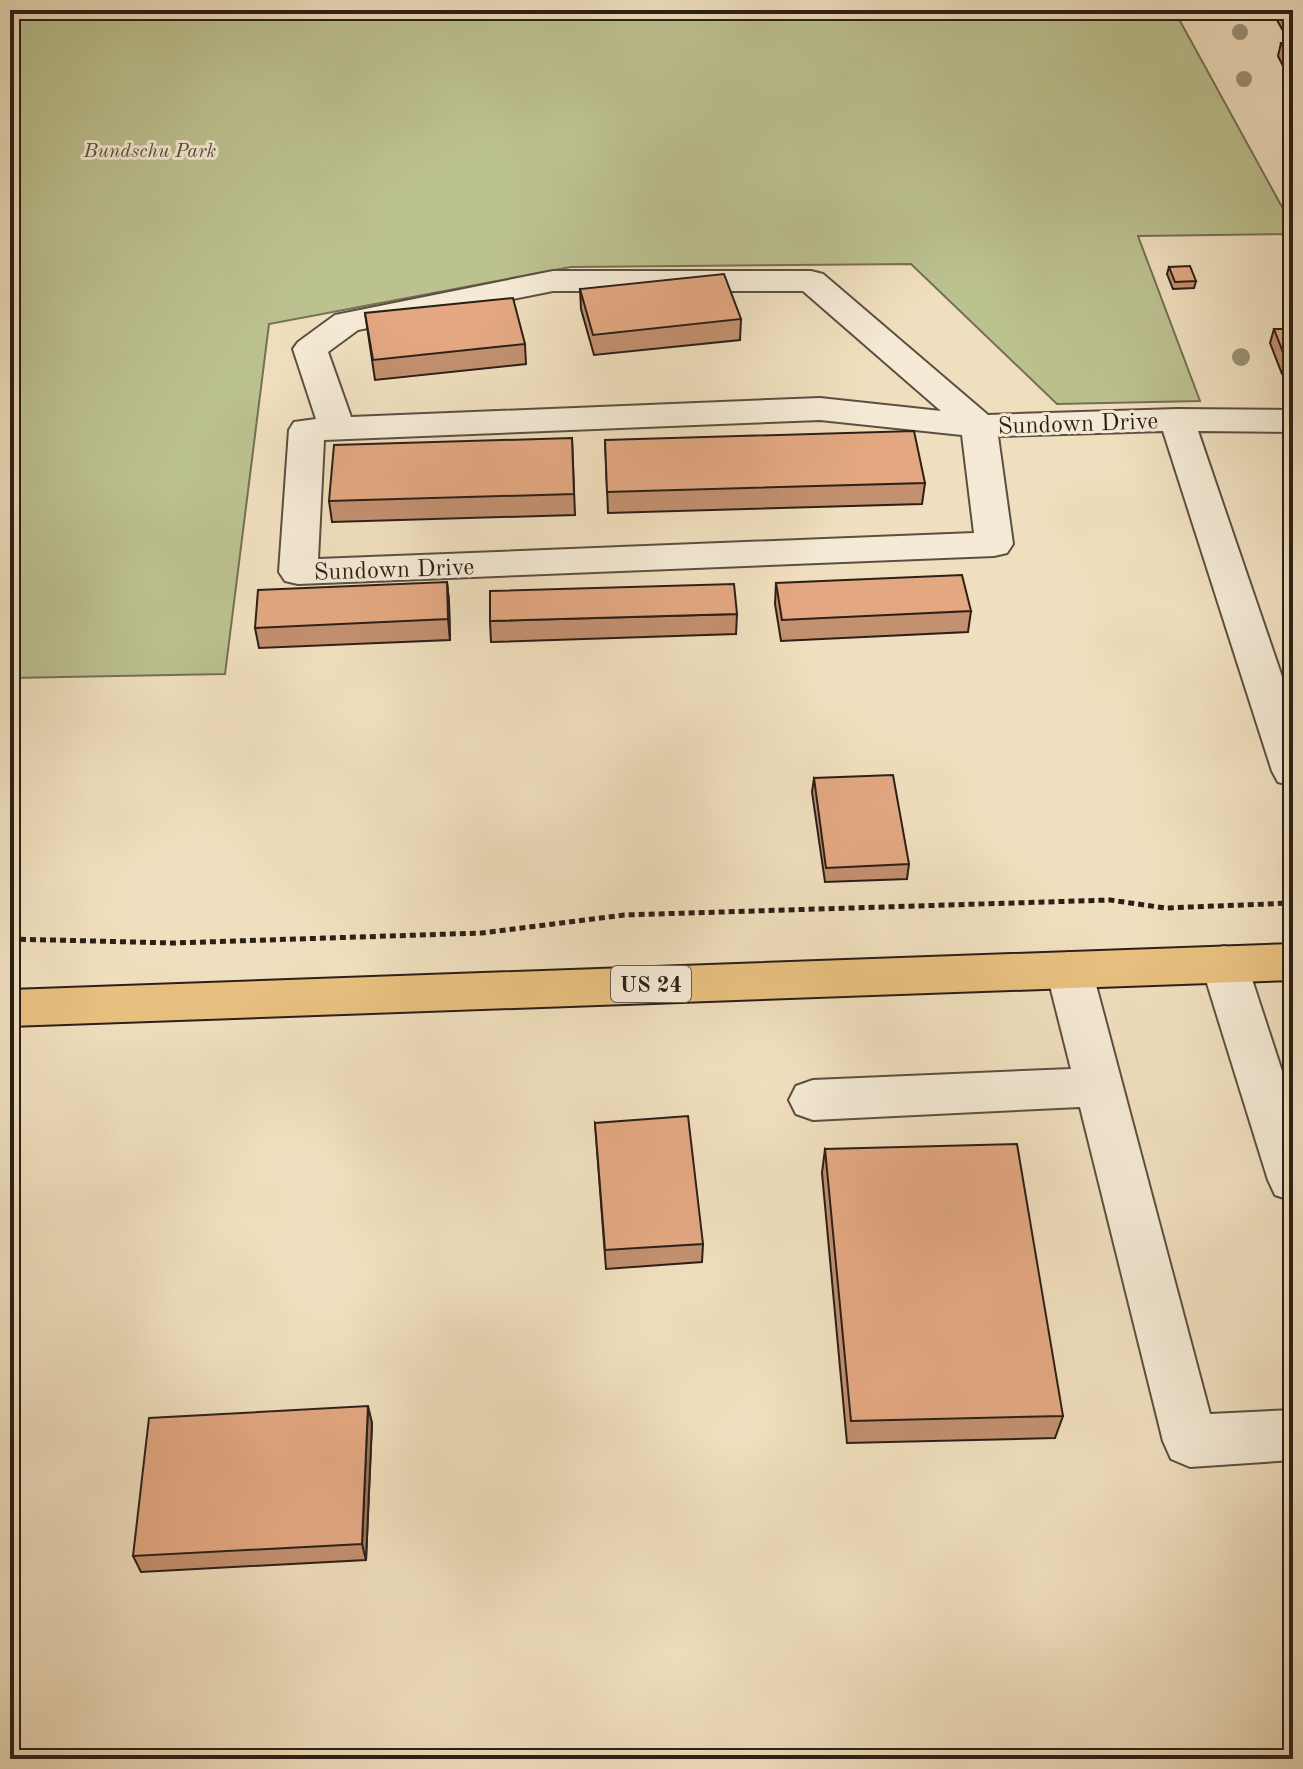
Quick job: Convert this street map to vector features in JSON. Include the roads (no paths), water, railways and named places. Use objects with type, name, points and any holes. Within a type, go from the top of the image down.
[{"type":"main road","name":"US 24","points":[[11,1013],[1293,962]]},
{"type":"street","points":[[337,429],[310,349],[347,322],[553,281],[811,281],[979,426]]},
{"type":"street","name":"Sundown Drive","points":[[979,426],[994,544],[298,572],[307,430],[820,409],[979,426],[1177,420],[1293,421]]},
{"type":"street","points":[[1177,420],[1291,757]]},
{"type":"street","points":[[1224,964],[1290,1161]]},
{"type":"street","points":[[1069,970],[1190,1441],[1293,1435]]},
{"type":"street","points":[[813,1100],[1099,1087]]},
{"type":"park label","name":"Bundschu Park","points":[[150,150]]}]
